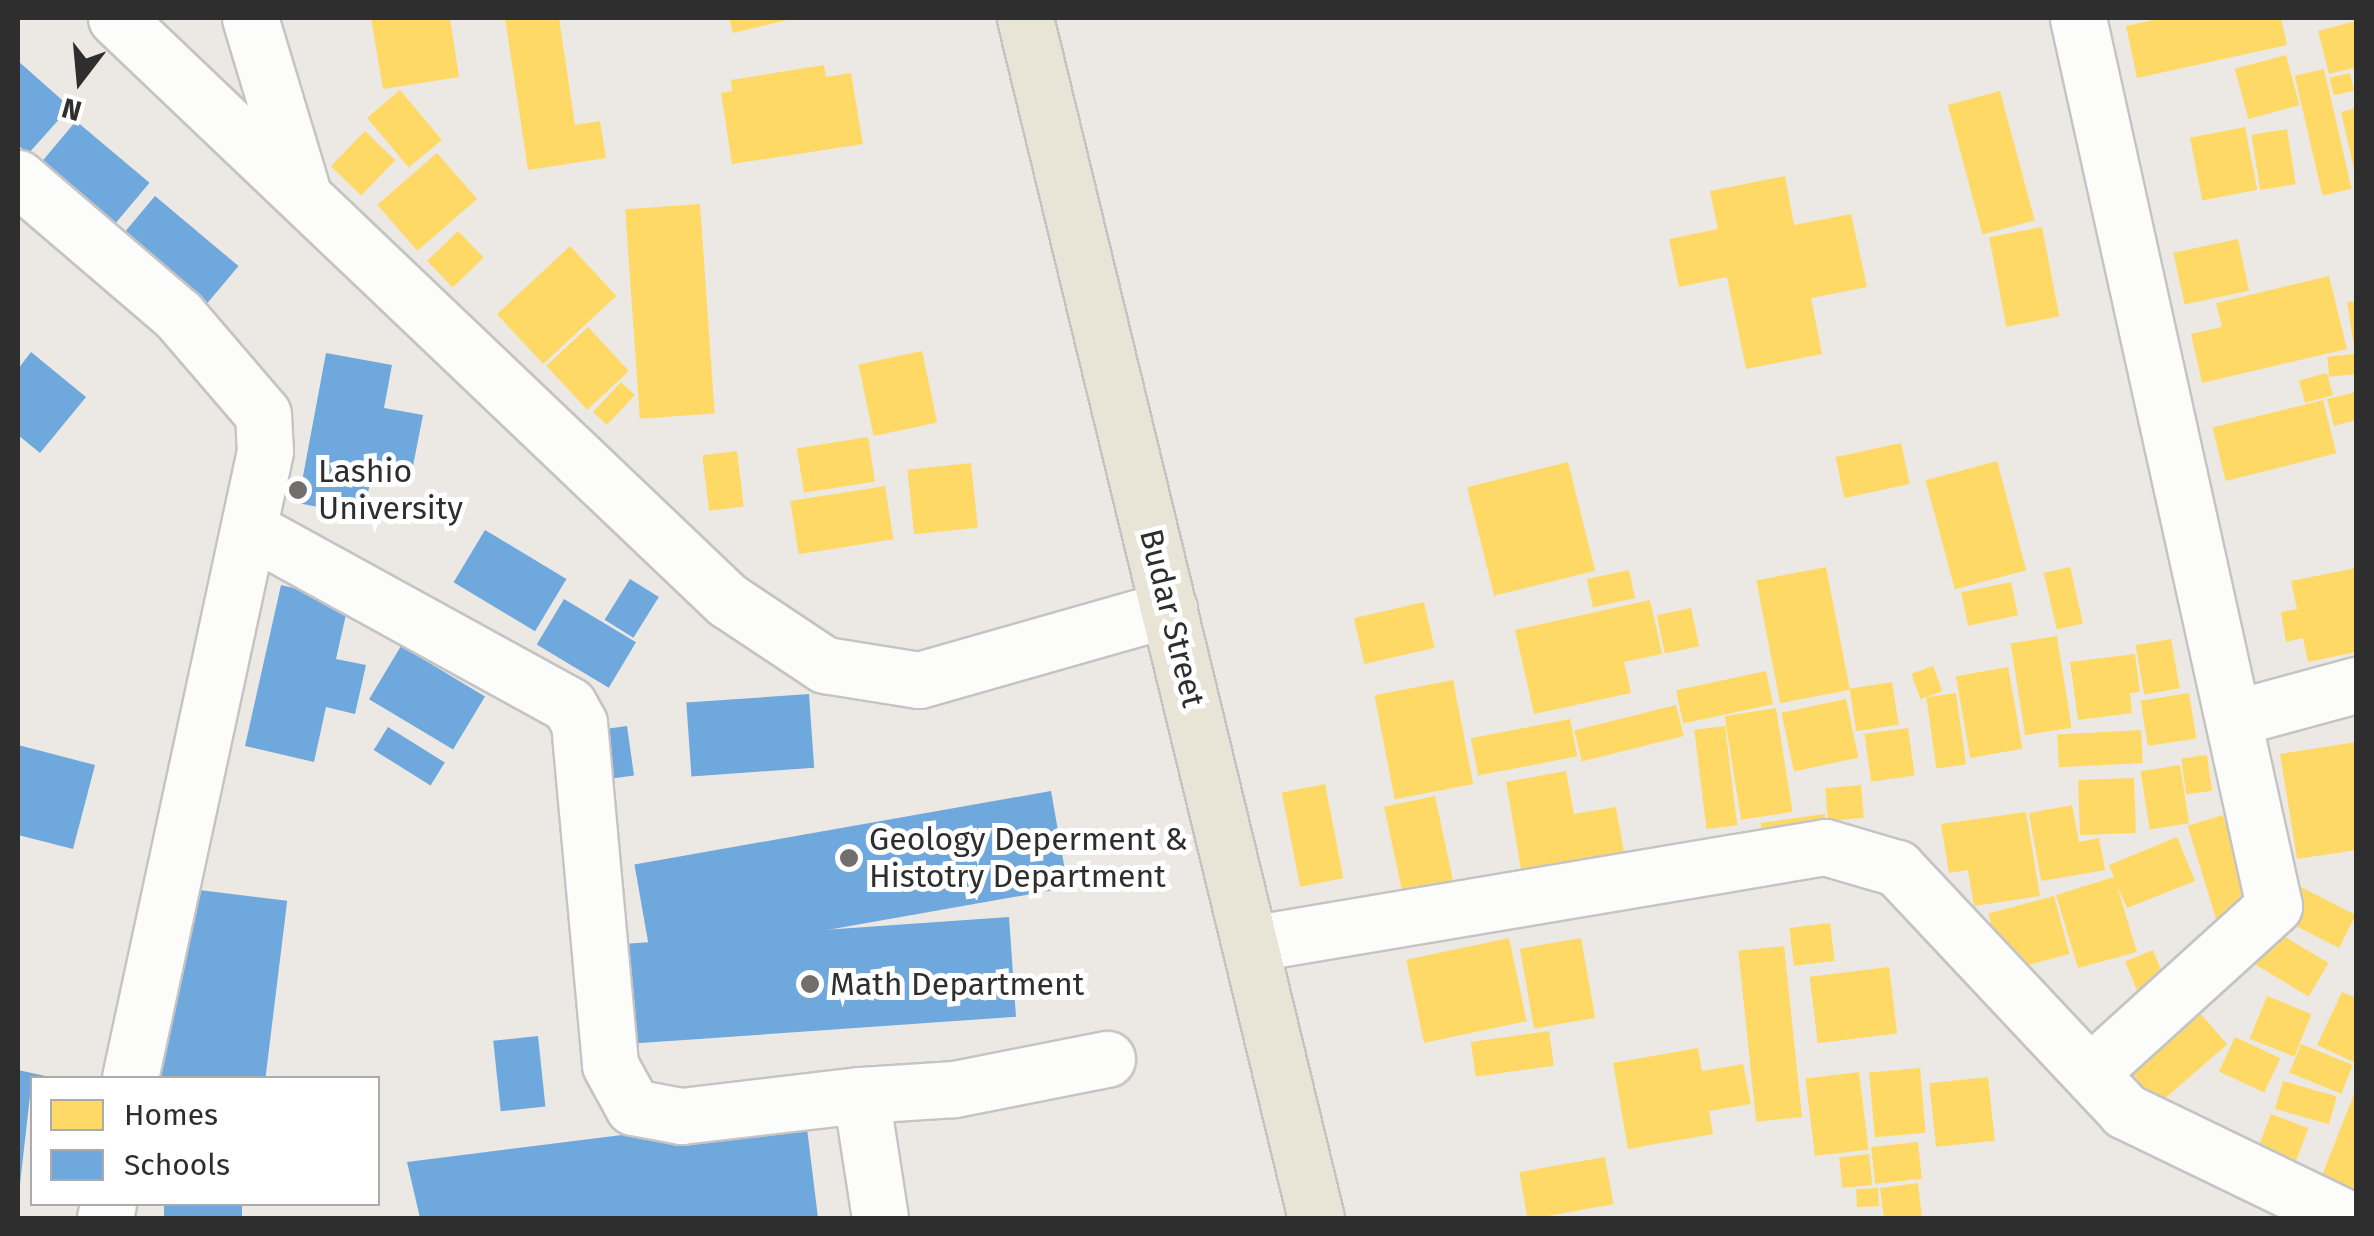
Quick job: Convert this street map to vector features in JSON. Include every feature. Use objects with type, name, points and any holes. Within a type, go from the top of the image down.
[{"type":"main road","name":"Budar Street","points":[[1025,18],[1255,943],[1316,1218]]},
{"type":"street","points":[[116,18],[301,188],[727,600],[825,665],[919,680],[1169,609]]},
{"type":"street","points":[[250,18],[301,188]]},
{"type":"street","points":[[2078,18],[2238,717],[2274,906],[2090,1074]]},
{"type":"street","points":[[18,178],[178,315],[263,414],[249,529],[130,1076]]},
{"type":"street","points":[[249,529],[569,705],[579,723],[610,1065],[633,1106],[681,1116],[861,1095],[955,1089],[1107,1059]]},
{"type":"street","points":[[2238,717],[2356,686]]},
{"type":"street","points":[[1255,943],[1825,847],[1897,868],[2125,1111],[2346,1218]]},
{"type":"street","points":[[861,1095],[880,1218]]},
{"type":"building: Homes","points":[[371,18],[450,18],[459,77],[383,89]]},
{"type":"building: Homes","points":[[505,18],[559,18],[575,125],[600,121],[606,158],[528,170]]},
{"type":"building: Homes","points":[[729,18],[791,18],[791,19],[733,33]]},
{"type":"building: Homes","points":[[2163,18],[2281,18],[2287,45],[2137,78],[2126,26]]},
{"type":"building: Homes","points":[[2356,21],[2356,75],[2353,68],[2329,74],[2318,31]]},
{"type":"building: Homes","points":[[2286,55],[2299,105],[2248,119],[2235,69]]},
{"type":"building: Homes","points":[[824,65],[826,77],[851,73],[863,144],[732,164],[721,93],[732,91],[731,80]]},
{"type":"building: Homes","points":[[2324,69],[2352,189],[2322,196],[2295,76]]},
{"type":"building: Homes","points":[[2350,73],[2354,91],[2334,95],[2330,78]]},
{"type":"building: Homes","points":[[400,90],[442,140],[409,167],[367,118]]},
{"type":"building: Homes","points":[[2000,91],[2035,220],[1983,234],[1948,105]]},
{"type":"building: Homes","points":[[2356,108],[2356,174],[2355,174],[2341,112]]},
{"type":"building: Homes","points":[[2245,127],[2257,190],[2202,201],[2190,138]]},
{"type":"building: Homes","points":[[2287,129],[2296,184],[2260,190],[2251,135]]},
{"type":"building: Homes","points":[[365,131],[395,160],[361,195],[331,166]]},
{"type":"building: Homes","points":[[437,153],[477,199],[417,251],[377,205]]},
{"type":"building: Homes","points":[[1785,176],[1794,225],[1851,214],[1867,287],[1811,298],[1822,354],[1746,369],[1727,277],[1679,287],[1669,239],[1718,229],[1710,191]]},
{"type":"building: Homes","points":[[700,204],[715,413],[640,419],[625,209]]},
{"type":"building: Homes","points":[[2042,227],[2059,316],[2006,327],[1989,237]]},
{"type":"building: Homes","points":[[458,231],[484,258],[453,287],[427,261]]},
{"type":"building: Homes","points":[[2238,239],[2249,291],[2184,305],[2173,253]]},
{"type":"building: Homes","points":[[570,246],[616,296],[543,364],[497,314]]},
{"type":"building: Homes","points":[[2329,276],[2347,349],[2202,383],[2191,334],[2222,327],[2216,303]]},
{"type":"building: Homes","points":[[2356,301],[2356,347],[2354,347],[2347,302]]},
{"type":"building: Homes","points":[[588,327],[629,371],[587,410],[546,366]]},
{"type":"building: Homes","points":[[922,351],[937,422],[874,436],[858,365]]},
{"type":"building: Homes","points":[[2354,354],[2356,374],[2329,377],[2327,357]]},
{"type":"building: Homes","points":[[2327,373],[2333,395],[2305,403],[2299,381]]},
{"type":"building: Homes","points":[[621,382],[635,395],[607,425],[593,412]]},
{"type":"building: Homes","points":[[2356,392],[2356,420],[2334,426],[2327,399]]},
{"type":"building: Homes","points":[[2323,400],[2336,453],[2226,481],[2212,428]]},
{"type":"building: Homes","points":[[868,437],[875,481],[804,493],[797,448]]},
{"type":"building: Homes","points":[[1901,443],[1910,484],[1844,498],[1835,457]]},
{"type":"building: Homes","points":[[737,451],[744,507],[709,511],[702,455]]},
{"type":"building: Homes","points":[[1997,461],[2026,570],[1955,589],[1926,480]]},
{"type":"building: Homes","points":[[1568,462],[1595,571],[1494,596],[1467,487]]},
{"type":"building: Homes","points":[[971,463],[978,528],[914,534],[907,470]]},
{"type":"building: Homes","points":[[885,486],[893,539],[799,554],[790,501]]},
{"type":"building: Homes","points":[[1826,567],[1850,690],[1780,703],[1756,581]]},
{"type":"building: Homes","points":[[2070,567],[2083,624],[2057,630],[2044,573]]},
{"type":"building: Homes","points":[[2356,568],[2356,652],[2308,662],[2303,638],[2286,642],[2281,612],[2297,609],[2291,581]]},
{"type":"building: Homes","points":[[1629,570],[1635,598],[1593,607],[1587,579]]},
{"type":"building: Homes","points":[[2011,582],[2018,615],[1968,626],[1961,593]]},
{"type":"building: Homes","points":[[1650,600],[1662,654],[1624,662],[1631,693],[1534,714],[1515,630]]},
{"type":"building: Homes","points":[[1424,602],[1435,648],[1364,664],[1354,618]]},
{"type":"building: Homes","points":[[1691,608],[1699,646],[1665,653],[1657,615]]},
{"type":"building: Homes","points":[[2057,636],[2072,728],[2025,735],[2011,643]]},
{"type":"building: Homes","points":[[2171,639],[2180,688],[2144,694],[2136,645]]},
{"type":"building: Homes","points":[[2135,654],[2140,692],[2130,693],[2132,713],[2078,720],[2070,662]]},
{"type":"building: Homes","points":[[1933,666],[1942,691],[1921,699],[1911,674]]},
{"type":"building: Homes","points":[[2008,667],[2022,749],[1970,758],[1956,676]]},
{"type":"building: Homes","points":[[1766,671],[1773,704],[1683,723],[1676,690]]},
{"type":"building: Homes","points":[[1453,680],[1473,784],[1395,799],[1374,695]]},
{"type":"building: Homes","points":[[1892,682],[1899,724],[1856,731],[1850,689]]},
{"type":"building: Homes","points":[[1956,693],[1966,764],[1936,768],[1926,697]]},
{"type":"building: Homes","points":[[2189,693],[2196,738],[2148,746],[2141,701]]},
{"type":"building: Homes","points":[[1846,699],[1858,758],[1794,771],[1781,713]]},
{"type":"building: Homes","points":[[1676,705],[1684,736],[1582,761],[1574,730]]},
{"type":"building: Homes","points":[[1776,708],[1792,812],[1741,820],[1725,716]]},
{"type":"building: Homes","points":[[1570,719],[1577,756],[1478,776],[1471,738]]},
{"type":"building: Homes","points":[[1725,726],[1737,825],[1706,829],[1694,730]]},
{"type":"building: Homes","points":[[1908,728],[1915,776],[1871,782],[1864,734]]},
{"type":"building: Homes","points":[[2141,730],[2143,763],[2059,767],[2057,734]]},
{"type":"building: Homes","points":[[2356,742],[2356,850],[2297,859],[2280,754]]},
{"type":"building: Homes","points":[[2207,755],[2212,791],[2186,794],[2181,759]]},
{"type":"building: Homes","points":[[2180,765],[2189,823],[2150,830],[2140,771]]},
{"type":"building: Homes","points":[[1566,771],[1574,814],[1616,807],[1624,853],[1521,870],[1506,782]]},
{"type":"building: Homes","points":[[2134,778],[2136,833],[2080,835],[2078,780]]},
{"type":"building: Homes","points":[[1325,784],[1343,878],[1300,887],[1282,792]]},
{"type":"building: Homes","points":[[1861,785],[1864,818],[1828,821],[1825,788]]},
{"type":"building: Homes","points":[[1435,796],[1455,892],[1405,903],[1384,807]]},
{"type":"building: Homes","points":[[2072,805],[2079,842],[2099,838],[2105,870],[2041,881],[2029,813]]},
{"type":"building: Homes","points":[[2026,812],[2040,896],[1974,906],[1968,870],[1949,873],[1941,824]]},
{"type":"building: Homes","points":[[1825,814],[1829,842],[1765,851],[1761,823]]},
{"type":"building: Homes","points":[[2223,815],[2255,919],[2219,930],[2188,826]]},
{"type":"building: Homes","points":[[2177,837],[2195,881],[2127,908],[2116,883],[2137,952],[2078,968],[2056,895],[2114,877],[2109,865]]},
{"type":"building: Homes","points":[[2297,885],[2356,915],[2339,948],[2280,918]]},
{"type":"building: Homes","points":[[2054,896],[2070,954],[2004,972],[1988,914]]},
{"type":"building: Homes","points":[[1830,923],[1835,961],[1794,966],[1789,928]]},
{"type":"building: Homes","points":[[2272,929],[2329,963],[2308,996],[2252,962]]},
{"type":"building: Homes","points":[[1509,938],[1527,1021],[1424,1043],[1406,960]]},
{"type":"building: Homes","points":[[1581,938],[1595,1018],[1534,1029],[1520,949]]},
{"type":"building: Homes","points":[[1784,946],[1802,1117],[1756,1122],[1738,951]]},
{"type":"building: Homes","points":[[2153,950],[2171,995],[2143,1006],[2125,961]]},
{"type":"building: Homes","points":[[1889,967],[1897,1034],[1818,1043],[1810,977]]},
{"type":"building: Homes","points":[[2342,992],[2356,998],[2356,1063],[2317,1045]]},
{"type":"building: Homes","points":[[2267,996],[2312,1014],[2294,1057],[2250,1039]]},
{"type":"building: Homes","points":[[2201,1014],[2227,1044],[2159,1104],[2132,1074]]},
{"type":"building: Homes","points":[[1549,1031],[1554,1066],[1476,1077],[1471,1042]]},
{"type":"building: Homes","points":[[2235,1037],[2280,1058],[2264,1093],[2219,1071]]},
{"type":"building: Homes","points":[[2301,1044],[2353,1065],[2341,1094],[2289,1073]]},
{"type":"building: Homes","points":[[1698,1048],[1702,1071],[1743,1064],[1751,1104],[1709,1111],[1713,1134],[1628,1149],[1613,1063]]},
{"type":"building: Homes","points":[[1920,1068],[1926,1133],[1875,1137],[1869,1072]]},
{"type":"building: Homes","points":[[1859,1072],[1869,1149],[1815,1156],[1805,1079]]},
{"type":"building: Homes","points":[[1988,1077],[1995,1141],[1936,1147],[1929,1083]]},
{"type":"building: Homes","points":[[2283,1081],[2337,1096],[2329,1124],[2275,1109]]},
{"type":"building: Homes","points":[[2356,1089],[2356,1206],[2316,1191]]},
{"type":"building: Homes","points":[[2271,1114],[2308,1128],[2290,1176],[2253,1162]]},
{"type":"building: Homes","points":[[1918,1142],[1922,1179],[1875,1184],[1871,1147]]},
{"type":"building: Homes","points":[[1869,1154],[1872,1185],[1842,1188],[1839,1157]]},
{"type":"building: Homes","points":[[1605,1157],[1613,1204],[1527,1218],[1519,1172]]},
{"type":"building: Homes","points":[[1918,1183],[1922,1218],[1884,1218],[1880,1188]]},
{"type":"building: Homes","points":[[1878,1188],[1879,1206],[1857,1207],[1856,1189]]},
{"type":"building: Schools","points":[[18,61],[70,107],[28,154],[18,145]]},
{"type":"building: Schools","points":[[76,121],[150,183],[108,233],[34,171]]},
{"type":"building: Schools","points":[[155,196],[238,266],[198,314],[115,244]]},
{"type":"building: Schools","points":[[31,352],[86,397],[40,453],[18,435],[18,369]]},
{"type":"building: Schools","points":[[326,353],[392,365],[384,408],[423,415],[411,476],[373,469],[363,516],[298,503]]},
{"type":"building: Schools","points":[[485,530],[566,579],[535,631],[454,582]]},
{"type":"building: Schools","points":[[630,579],[659,597],[633,638],[605,620]]},
{"type":"building: Schools","points":[[281,585],[349,601],[336,659],[366,665],[355,714],[326,707],[314,762],[245,746]]},
{"type":"building: Schools","points":[[564,599],[636,642],[609,688],[537,644]]},
{"type":"building: Schools","points":[[401,646],[485,696],[453,750],[369,699]]},
{"type":"building: Schools","points":[[809,694],[814,768],[691,776],[686,703]]},
{"type":"building: Schools","points":[[627,726],[634,776],[592,781],[585,732]]},
{"type":"building: Schools","points":[[388,727],[445,763],[431,785],[374,750]]},
{"type":"building: Schools","points":[[18,745],[95,765],[73,849],[18,835]]},
{"type":"building: Schools","name":"Geology Deperment & Histotry Department","points":[[1051,791],[1068,888],[651,961],[634,864]]},
{"type":"building: Schools","points":[[183,888],[287,901],[266,1076],[160,1076]]},
{"type":"building: Schools","name":"Math Department","points":[[1009,917],[1016,1017],[608,1045],[601,946]]},
{"type":"building: Schools","points":[[538,1036],[545,1107],[501,1111],[493,1041]]},
{"type":"building: Schools","points":[[18,1070],[45,1076],[30,1076],[19,1193]]},
{"type":"building: Schools","points":[[805,1112],[818,1218],[420,1218],[407,1162]]},
{"type":"building: Schools","points":[[164,1206],[242,1206],[242,1218],[164,1218]]},
{"type":"place","name":"Lashio University","points":[[298,490]]},
{"type":"place","name":"Geology Deperment & Histotry Department","points":[[849,858]]},
{"type":"place","name":"Math Department","points":[[810,984]]}]
